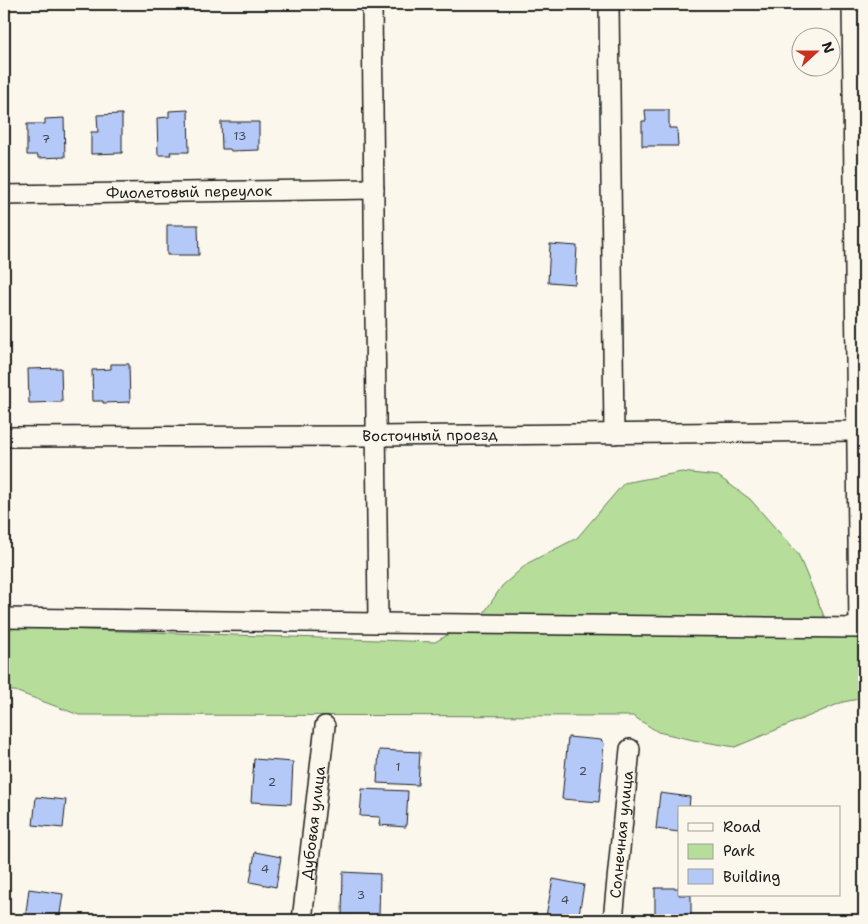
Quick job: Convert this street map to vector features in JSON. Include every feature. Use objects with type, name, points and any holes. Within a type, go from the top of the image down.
[{"type":"street","points":[[372,4],[378,623]]},
{"type":"street","points":[[609,4],[614,434]]},
{"type":"street","points":[[4,618],[860,628],[852,4]]},
{"type":"street","name":"Фиолетовый переулок","points":[[4,195],[374,189]]},
{"type":"street","name":"Восточный проезд","points":[[4,437],[377,436],[856,431]]},
{"type":"street","name":"Дубовая улица","points":[[302,920],[325,726]]},
{"type":"street","name":"Солнечная улица","points":[[613,920],[630,748]]},
{"type":"green space","points":[[682,472],[718,476],[750,499],[798,554],[826,621],[845,623],[864,617],[864,698],[843,702],[735,747],[658,732],[633,716],[79,715],[15,691],[4,691],[4,627],[435,642],[482,616],[502,586],[528,563],[577,538],[624,483]]},
{"type":"building","points":[[188,110],[189,152],[170,152],[171,155],[158,155],[157,118],[169,117],[169,111]]},
{"type":"building","points":[[645,110],[669,110],[669,128],[677,128],[678,146],[642,146],[642,121],[646,121]]},
{"type":"building","points":[[122,114],[122,153],[91,154],[91,132],[98,132],[97,115]]},
{"type":"building","points":[[64,118],[65,157],[38,158],[38,155],[27,155],[27,124],[45,124],[45,119]]},
{"type":"building","points":[[221,122],[259,122],[259,150],[231,151],[230,149],[222,149]]},
{"type":"building","points":[[167,225],[198,225],[199,255],[167,255]]},
{"type":"building","points":[[550,244],[577,246],[575,284],[548,282]]},
{"type":"building","points":[[111,364],[129,364],[130,402],[103,403],[103,401],[93,401],[92,370],[111,369]]},
{"type":"building","points":[[61,368],[62,402],[29,403],[28,369]]},
{"type":"building","points":[[568,737],[601,740],[604,743],[599,802],[562,799]]},
{"type":"building","points":[[379,750],[420,752],[418,785],[377,783]]},
{"type":"building","points":[[254,759],[293,762],[291,804],[251,802]]},
{"type":"building","points":[[362,789],[408,791],[406,827],[379,825],[380,817],[360,816]]},
{"type":"building","points":[[660,793],[690,797],[689,806],[678,806],[678,832],[656,829]]},
{"type":"building","points":[[36,797],[66,800],[63,828],[33,825]]},
{"type":"building","points":[[255,852],[281,857],[276,887],[250,882]]},
{"type":"building","points":[[343,872],[380,874],[379,917],[342,916]]},
{"type":"building","points":[[553,879],[584,885],[578,920],[546,916]]},
{"type":"building","points":[[655,888],[678,888],[678,896],[691,896],[691,916],[655,915]]},
{"type":"building","points":[[29,889],[63,894],[59,920],[25,920]]}]
